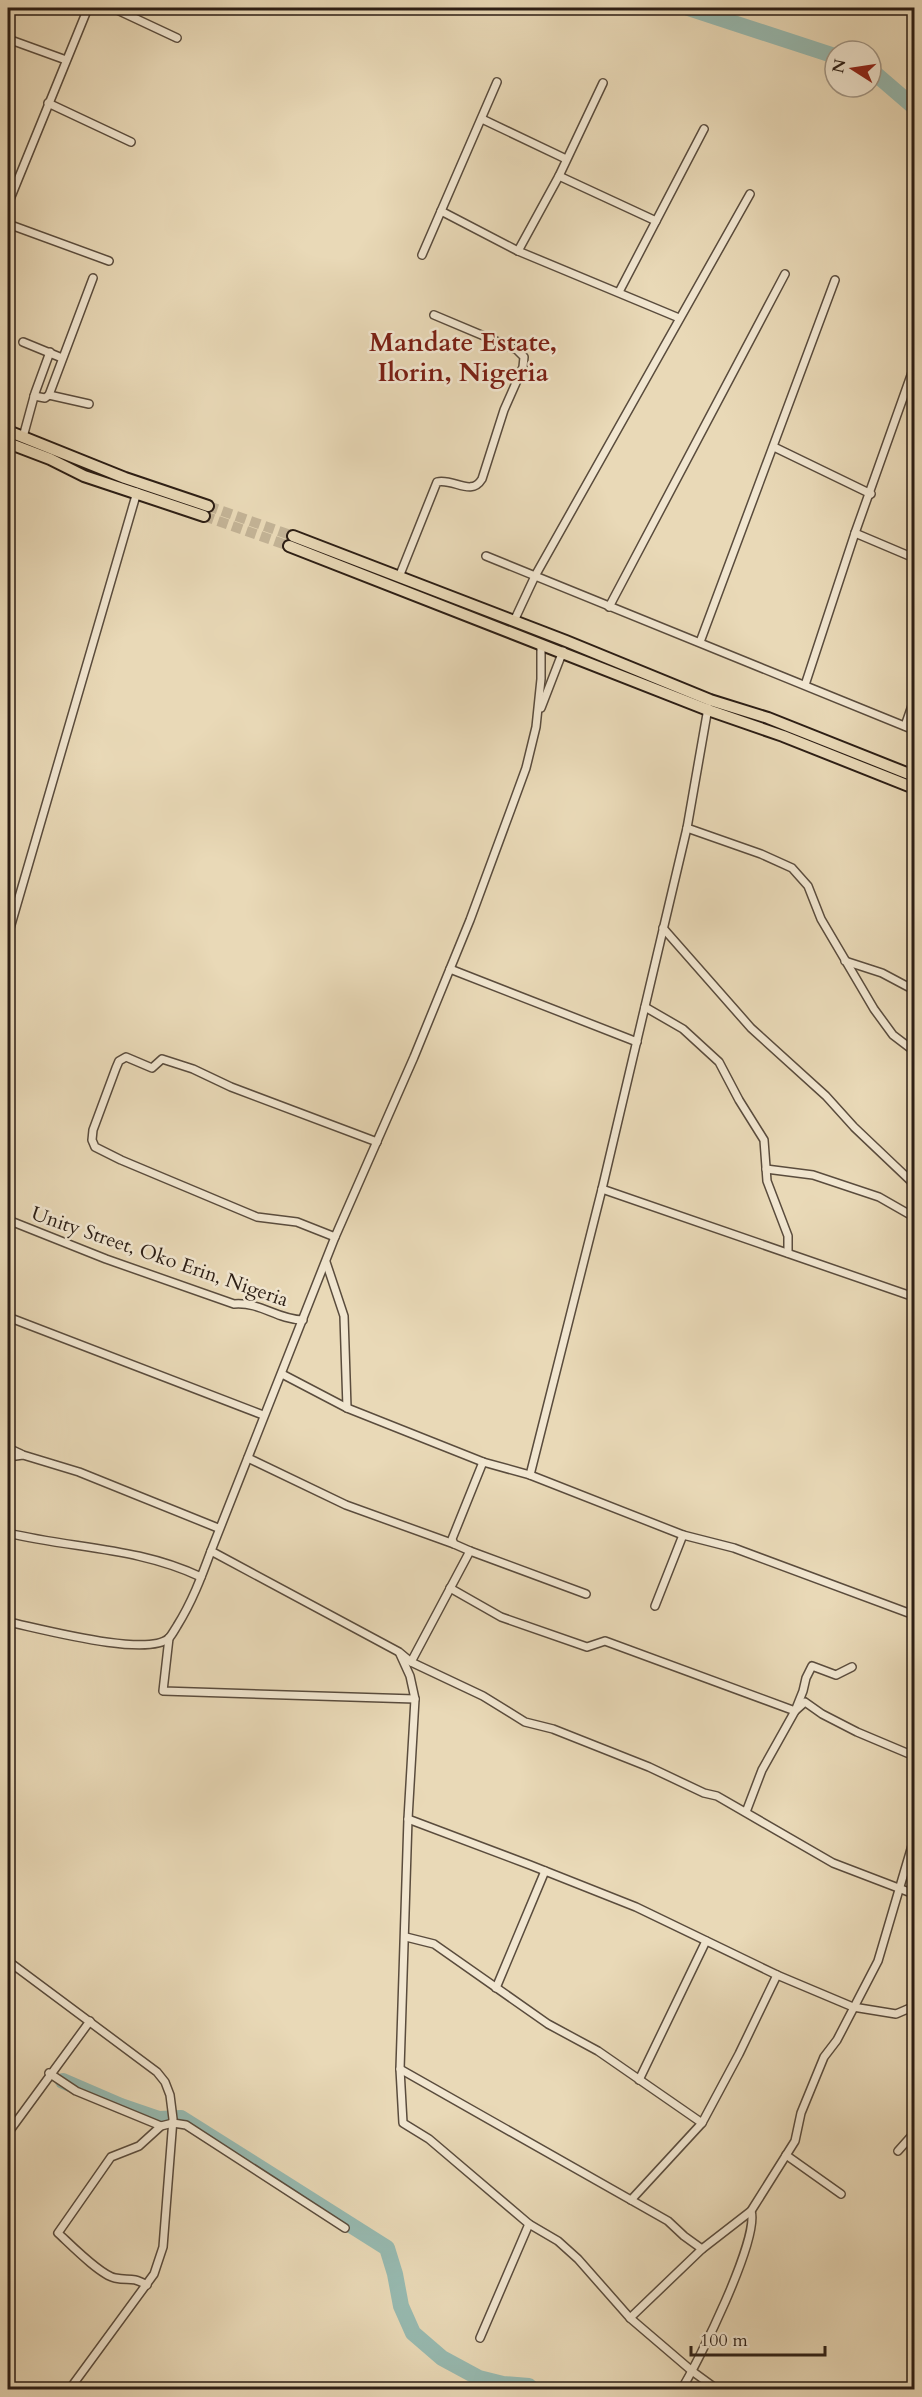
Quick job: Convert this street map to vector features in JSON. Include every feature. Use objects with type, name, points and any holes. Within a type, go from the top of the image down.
[{"type":"main road","points":[[8,430],[139,488],[206,511]]},
{"type":"main road","points":[[8,443],[84,476],[139,488]]},
{"type":"main road","points":[[564,646],[541,645],[435,605],[291,541],[399,577],[514,621],[564,646],[915,788]]},
{"type":"main road","points":[[709,705],[768,718],[915,776]]},
{"type":"street","points":[[8,204],[88,8]]},
{"type":"street","points":[[114,8],[177,38]]},
{"type":"street","points":[[8,39],[66,60]]},
{"type":"street","points":[[422,255],[497,82]]},
{"type":"street","points":[[518,251],[559,176],[603,83]]},
{"type":"street","points":[[48,103],[131,142]]},
{"type":"street","points":[[482,118],[566,159]]},
{"type":"street","points":[[619,292],[704,129]]},
{"type":"street","points":[[559,176],[656,221]]},
{"type":"street","points":[[514,621],[535,576],[750,194]]},
{"type":"street","points":[[441,211],[518,251],[679,318]]},
{"type":"street","points":[[8,224],[109,261]]},
{"type":"street","points":[[609,607],[785,274]]},
{"type":"street","points":[[34,396],[45,398],[49,395],[93,278]]},
{"type":"street","points":[[700,642],[836,280]]},
{"type":"street","points":[[399,577],[437,482],[444,481],[471,488],[477,486],[482,479],[504,410],[523,367],[524,357],[517,350],[434,315]]},
{"type":"street","points":[[23,342],[62,358]]},
{"type":"street","points":[[23,437],[34,396],[50,352]]},
{"type":"street","points":[[805,685],[855,533],[915,367]]},
{"type":"street","points":[[49,395],[89,404]]},
{"type":"street","points":[[774,447],[871,494]]},
{"type":"street","points":[[8,935],[139,488]]},
{"type":"street","points":[[855,533],[915,558]]},
{"type":"street","points":[[486,556],[915,730]]},
{"type":"street","points":[[415,1699],[163,1691],[169,1638],[196,1593],[218,1528],[248,1458],[263,1415],[282,1374],[335,1237],[450,969],[525,768],[538,712],[541,645]]},
{"type":"street","points":[[538,712],[549,689],[564,646]]},
{"type":"street","points":[[906,726],[915,700]]},
{"type":"street","points":[[530,1475],[602,1189],[687,828],[709,705]]},
{"type":"street","points":[[687,828],[761,854],[792,868],[808,886],[821,919],[893,1035],[915,1051]]},
{"type":"street","points":[[663,928],[751,1028],[826,1096],[854,1127],[915,1184]]},
{"type":"street","points":[[845,961],[882,973],[915,990]]},
{"type":"street","points":[[450,969],[637,1042]]},
{"type":"street","points":[[645,1007],[683,1029],[719,1062],[764,1140],[767,1181],[788,1236],[788,1253]]},
{"type":"street","points":[[335,1237],[297,1222],[257,1217],[95,1147],[92,1140],[93,1130],[119,1061],[126,1057],[152,1068],[162,1059],[193,1069],[231,1087],[377,1142]]},
{"type":"street","points":[[766,1169],[813,1175],[879,1197],[915,1217]]},
{"type":"street","points":[[602,1189],[915,1297]]},
{"type":"street","name":"Unity Street, Oko Erin, Nigeria","points":[[8,1220],[106,1259],[234,1304],[250,1303],[278,1315],[303,1320]]},
{"type":"street","points":[[326,1262],[344,1316],[346,1408]]},
{"type":"street","points":[[8,1317],[263,1415]]},
{"type":"street","points":[[282,1374],[346,1408],[483,1462],[530,1475],[683,1535],[734,1548],[915,1615]]},
{"type":"street","points":[[8,1448],[78,1472],[218,1528]]},
{"type":"street","points":[[8,1457],[23,1455]]},
{"type":"street","points":[[248,1458],[346,1504],[586,1594]]},
{"type":"street","points":[[454,1544],[452,1539],[483,1462]]},
{"type":"street","points":[[8,1533],[137,1554],[173,1564],[201,1577]]},
{"type":"street","points":[[655,1606],[683,1535]]},
{"type":"street","points":[[210,1551],[399,1652],[411,1662],[483,1696],[525,1722],[553,1729],[649,1767],[704,1793],[717,1796],[833,1863],[915,1894]]},
{"type":"street","points":[[411,1662],[470,1551]]},
{"type":"street","points":[[450,1588],[501,1617],[587,1647],[605,1641],[795,1711]]},
{"type":"street","points":[[8,1622],[100,1641],[139,1646],[169,1638]]},
{"type":"street","points":[[399,1652],[411,1676],[415,1699],[408,1819],[400,2069],[403,2123],[429,2139],[530,2224],[558,2241],[578,2259],[630,2318],[718,2390]]},
{"type":"street","points":[[746,1812],[762,1770],[795,1711],[812,1666],[836,1675],[852,1666]]},
{"type":"street","points":[[795,1711],[805,1702],[810,1703],[822,1714],[915,1756]]},
{"type":"street","points":[[408,1819],[636,1907],[777,1975],[853,2007],[896,2014],[910,2008],[915,2009]]},
{"type":"street","points":[[630,2318],[702,2249],[751,2211],[795,2141],[801,2113],[824,2057],[837,2040],[878,1961],[915,1839]]},
{"type":"street","points":[[496,1988],[544,1871]]},
{"type":"street","points":[[406,1937],[434,1944],[548,2024],[598,2051],[702,2124]]},
{"type":"street","points":[[639,2080],[706,1941]]},
{"type":"street","points":[[8,1962],[157,2072],[165,2082],[172,2107],[173,2121],[160,2261],[147,2285],[69,2390]]},
{"type":"street","points":[[631,2200],[702,2124],[777,1975]]},
{"type":"street","points":[[8,2133],[90,2021]]},
{"type":"street","points":[[400,2069],[668,2221],[702,2249]]},
{"type":"street","points":[[50,2074],[76,2091],[161,2126]]},
{"type":"street","points":[[147,2285],[134,2278],[113,2278],[84,2257],[58,2233],[111,2157],[139,2146],[161,2126],[173,2121],[186,2125],[345,2228]]},
{"type":"street","points":[[898,2151],[915,2133]]},
{"type":"street","points":[[786,2155],[841,2194]]},
{"type":"street","points":[[681,2390],[692,2371],[744,2256],[753,2222],[751,2211]]},
{"type":"street","points":[[480,2338],[530,2224]]},
{"type":"waterway","points":[[688,8],[823,52]]},
{"type":"waterway","points":[[883,80],[914,107]]},
{"type":"waterway","points":[[63,2081],[121,2106],[159,2119],[181,2118],[387,2248],[401,2306],[413,2333],[442,2358],[479,2378],[503,2384],[529,2386],[532,2390]]},
{"type":"tunnel","points":[[208,506],[293,536]]},
{"type":"tunnel","points":[[204,516],[289,546]]},
{"type":"district","name":"Mandate Estate, Ilorin, Nigeria","points":[[463,357]]}]
